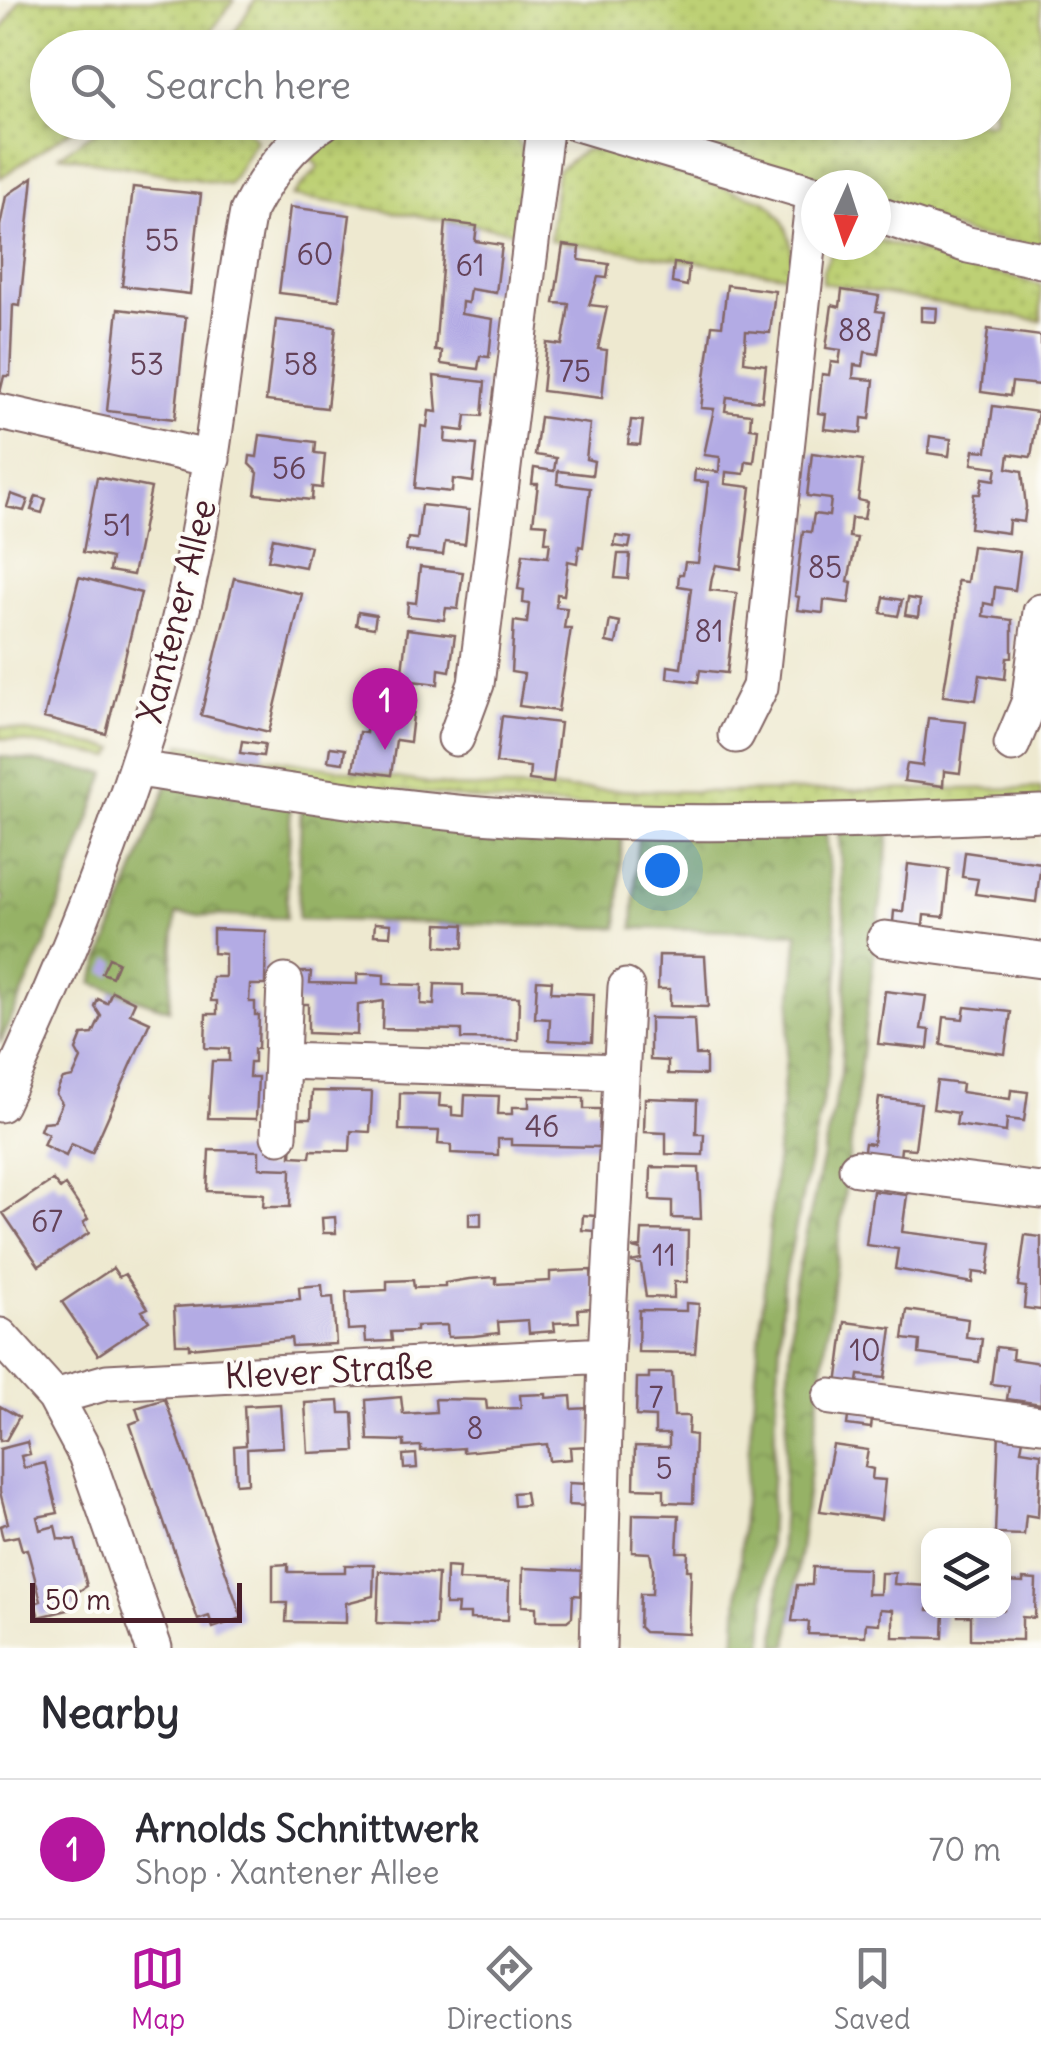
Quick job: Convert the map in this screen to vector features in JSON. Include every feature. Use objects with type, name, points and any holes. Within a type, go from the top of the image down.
[{"type":"street","name":"Xantener Allee","points":[[0,1104],[90,900],[137,769],[179,620],[212,459],[248,212],[263,183],[302,140]]},
{"type":"street","points":[[456,738],[476,684],[544,140]]},
{"type":"street","points":[[634,140],[801,190]]},
{"type":"street","points":[[891,219],[968,245],[1041,260]]},
{"type":"street","points":[[736,735],[760,688],[808,260]]},
{"type":"street","points":[[0,412],[212,459]]},
{"type":"street","points":[[1012,744],[1030,704],[1041,612]]},
{"type":"street","points":[[137,769],[296,795],[542,819],[741,823],[1041,813]]},
{"type":"street","points":[[885,939],[1041,960]]},
{"type":"street","points":[[279,1136],[285,982]]},
{"type":"street","points":[[598,1648],[606,1355],[626,988]]},
{"type":"street","points":[[284,1060],[621,1072]]},
{"type":"street","points":[[856,1168],[1041,1191]]},
{"type":"street","points":[[0,1336],[55,1396],[86,1455],[154,1648]]},
{"type":"street","name":"Klever Straße","points":[[55,1396],[108,1382],[606,1355]]},
{"type":"street","points":[[832,1397],[1041,1424]]},
{"type":"green space","points":[[20,0],[234,0],[212,30],[30,30],[30,140],[57,140],[0,178],[0,33]]},
{"type":"green space","points":[[255,0],[1041,0],[1041,246],[974,236],[891,206],[891,170],[801,170],[801,175],[690,140],[1011,140],[1011,30],[236,30]]},
{"type":"green space","points":[[82,140],[256,140],[229,185],[60,155]]},
{"type":"green space","points":[[334,140],[517,140],[526,171],[518,232],[292,196],[319,167],[306,154]]},
{"type":"green space","points":[[607,149],[765,201],[780,217],[789,235],[791,276],[550,240],[557,171],[584,150]]},
{"type":"green space","points":[[891,244],[1041,285],[1041,321],[823,283],[828,260],[891,260]]},
{"type":"green space","points":[[0,727],[116,749],[111,757],[0,738]]},
{"type":"green space","points":[[181,744],[453,787],[720,792],[1041,788],[1041,804],[813,815],[514,804],[175,764]]},
{"type":"green space","points":[[0,756],[106,773],[47,940],[0,1043],[0,910],[4,897],[0,895]]},
{"type":"green space","points":[[168,783],[291,802],[286,918],[176,914],[169,1010],[92,983]]},
{"type":"green space","points":[[301,802],[622,830],[618,928],[298,919]]},
{"type":"green space","points":[[890,829],[788,1646],[776,1646],[793,1293],[841,1074],[847,963],[839,833]]},
{"type":"green space","points":[[638,830],[826,832],[839,961],[827,1079],[783,1287],[763,1645],[735,1648],[744,1499],[798,933],[633,928]]},
{"type":"building","points":[[33,177],[20,306],[13,305],[10,376],[4,376],[0,393],[0,226],[6,196]]},
{"type":"building","points":[[133,187],[201,194],[190,294],[122,286]]},
{"type":"building","points":[[290,207],[350,215],[339,300],[279,293]]},
{"type":"building","points":[[446,222],[477,226],[475,241],[502,245],[496,293],[470,289],[468,303],[462,302],[461,314],[493,319],[489,357],[480,356],[478,369],[441,364],[442,351],[435,351]]},
{"type":"building","points":[[563,245],[580,247],[579,260],[609,264],[607,278],[598,277],[589,305],[607,307],[598,349],[607,350],[602,398],[542,391],[547,343],[562,345],[567,319],[569,304],[554,303]]},
{"type":"building","points":[[674,263],[689,265],[687,286],[672,283]]},
{"type":"building","points":[[727,285],[775,291],[770,333],[746,331],[744,362],[766,365],[762,401],[727,397],[725,411],[751,414],[750,428],[758,429],[754,462],[746,461],[744,474],[726,472],[725,484],[751,487],[741,569],[716,565],[710,590],[737,593],[727,673],[700,670],[698,682],[667,678],[668,666],[681,668],[691,588],[678,586],[679,574],[683,574],[685,562],[698,563],[708,482],[694,481],[695,469],[719,472],[720,457],[704,455],[714,409],[701,408],[712,325],[722,326]]},
{"type":"building","points":[[842,290],[879,296],[876,311],[884,312],[878,354],[865,352],[863,366],[854,365],[853,378],[874,380],[870,419],[862,418],[861,433],[824,429],[826,414],[818,413],[822,374],[829,375],[831,362],[839,363],[841,350],[826,348],[832,305],[840,307]]},
{"type":"building","points":[[921,307],[937,308],[936,322],[921,321]]},
{"type":"building","points":[[118,309],[186,317],[175,419],[107,411]]},
{"type":"building","points":[[276,320],[336,327],[327,408],[266,401]]},
{"type":"building","points":[[988,329],[1041,336],[1041,385],[1012,382],[1010,396],[981,392]]},
{"type":"building","points":[[434,376],[485,382],[482,416],[466,415],[464,431],[446,429],[445,442],[477,445],[473,482],[453,479],[452,492],[415,488],[421,426],[427,427],[429,411],[437,412]]},
{"type":"building","points":[[993,406],[1038,412],[1031,457],[1009,454],[1007,468],[1022,471],[1026,507],[1024,522],[1009,520],[1008,533],[970,528],[974,494],[980,494],[983,478],[995,480],[997,467],[972,464],[974,450],[987,451]]},
{"type":"building","points":[[540,417],[590,424],[586,459],[594,461],[592,475],[558,471],[557,484],[590,488],[583,547],[579,546],[577,563],[568,561],[564,595],[557,594],[556,607],[567,608],[564,628],[571,628],[558,711],[519,706],[524,674],[511,672],[514,621],[527,623],[529,604],[523,603],[524,590],[518,589],[523,554],[548,557],[550,542],[545,542],[547,524],[533,523],[538,484],[532,484],[534,468],[554,471],[556,458],[535,455]]},
{"type":"building","points":[[631,420],[643,421],[640,445],[628,444]]},
{"type":"building","points":[[260,435],[316,442],[315,453],[325,454],[322,488],[313,487],[312,500],[255,494],[258,473],[249,464],[250,456],[257,457]]},
{"type":"building","points":[[930,436],[951,439],[949,456],[928,453]]},
{"type":"building","points":[[812,453],[863,460],[858,500],[867,502],[864,519],[851,518],[849,537],[857,538],[848,581],[852,582],[849,603],[824,600],[823,613],[797,610],[799,597],[795,596],[803,531],[811,532],[814,514],[829,516],[831,499],[807,496]]},
{"type":"building","points":[[97,477],[151,488],[133,575],[109,571],[111,558],[83,552]]},
{"type":"building","points":[[11,494],[28,500],[24,511],[7,507]]},
{"type":"building","points":[[36,496],[46,499],[42,513],[31,510]]},
{"type":"building","points":[[421,505],[469,510],[465,544],[445,542],[443,555],[406,551],[408,538],[417,539]]},
{"type":"building","points":[[616,536],[631,538],[629,548],[614,546]]},
{"type":"building","points":[[273,538],[310,546],[305,567],[268,560]]},
{"type":"building","points":[[972,546],[1020,552],[1015,590],[995,587],[993,605],[984,603],[983,616],[1012,620],[1012,657],[1007,657],[1005,679],[980,675],[976,700],[943,696],[957,613],[957,581],[967,582]]},
{"type":"building","points":[[618,554],[630,554],[628,579],[615,578]]},
{"type":"building","points":[[420,567],[463,572],[458,609],[446,608],[444,620],[407,616],[408,602],[416,603]]},
{"type":"building","points":[[79,577],[141,593],[106,734],[44,718]]},
{"type":"building","points":[[234,578],[302,594],[269,732],[201,715]]},
{"type":"building","points":[[884,597],[902,600],[898,616],[881,613]]},
{"type":"building","points":[[908,598],[920,600],[918,617],[905,615]]},
{"type":"building","points":[[358,612],[376,615],[374,628],[356,625]]},
{"type":"building","points":[[610,620],[620,622],[616,644],[606,642]]},
{"type":"building","points":[[407,629],[455,635],[450,671],[439,669],[438,684],[403,680],[401,696],[415,698],[410,742],[396,740],[391,775],[353,770],[359,732],[366,733],[370,693],[364,693],[365,675],[401,679]]},
{"type":"building","points":[[502,716],[560,723],[553,783],[529,780],[530,767],[496,763]]},
{"type":"building","points":[[928,718],[966,722],[960,773],[944,771],[943,786],[904,781],[907,764],[922,766]]},
{"type":"building","points":[[242,741],[265,744],[263,756],[240,753]]},
{"type":"building","points":[[330,747],[345,749],[343,763],[328,761]]},
{"type":"building","points":[[965,852],[1041,863],[1036,902],[975,894],[978,879],[962,877]]},
{"type":"building","points":[[908,864],[949,869],[944,917],[924,915],[922,938],[892,934],[894,911],[903,912]]},
{"type":"building","points":[[375,923],[391,924],[390,936],[374,935]]},
{"type":"building","points":[[438,924],[464,925],[463,948],[437,946]]},
{"type":"building","points":[[213,929],[266,931],[265,985],[250,985],[249,1002],[255,1002],[255,1015],[259,1015],[258,1049],[254,1049],[249,1077],[258,1077],[256,1119],[208,1118],[212,1061],[229,1061],[229,1049],[205,1048],[206,1014],[217,1014],[217,1001],[211,1001],[212,977],[225,977],[225,954],[213,953]]},
{"type":"building","points":[[659,955],[705,956],[708,1007],[670,1006],[670,989],[658,989]]},
{"type":"building","points":[[109,958],[118,962],[112,977],[102,973]]},
{"type":"building","points":[[297,972],[311,972],[310,983],[357,984],[357,974],[384,975],[384,984],[422,985],[421,1004],[434,1005],[435,984],[463,985],[463,995],[519,997],[518,1040],[461,1039],[461,1030],[382,1029],[383,1001],[358,1005],[357,1035],[308,1033],[308,1004],[296,1004]]},
{"type":"building","points":[[537,980],[552,981],[551,992],[594,994],[592,1042],[549,1040],[550,1019],[535,1018]]},
{"type":"building","points":[[112,991],[135,1002],[130,1013],[150,1022],[92,1153],[71,1144],[66,1156],[43,1145],[48,1134],[40,1130],[43,1122],[54,1121],[62,1103],[56,1094],[59,1086],[63,1079],[73,1077],[81,1059],[76,1050],[82,1035],[93,1034],[101,1016],[95,1007],[98,999],[107,1003]]},
{"type":"building","points":[[885,991],[926,996],[921,1029],[930,1030],[928,1049],[878,1044]]},
{"type":"building","points":[[965,1007],[1011,1012],[1005,1054],[941,1045],[944,1017],[963,1019]]},
{"type":"building","points":[[650,1018],[694,1019],[696,1055],[706,1055],[706,1075],[668,1074],[668,1061],[650,1060]]},
{"type":"building","points":[[937,1081],[962,1084],[961,1092],[1010,1099],[1011,1090],[1028,1092],[1024,1121],[1007,1119],[1006,1132],[956,1125],[958,1113],[933,1109]]},
{"type":"building","points":[[312,1091],[372,1092],[370,1132],[351,1131],[350,1151],[311,1150],[310,1157],[291,1156],[293,1118],[311,1118]]},
{"type":"building","points":[[400,1093],[440,1094],[439,1106],[452,1107],[452,1115],[464,1116],[465,1095],[499,1096],[498,1114],[512,1114],[512,1107],[529,1107],[529,1097],[584,1098],[584,1109],[600,1109],[599,1147],[511,1145],[511,1139],[498,1139],[498,1155],[451,1153],[451,1145],[438,1144],[439,1131],[399,1130]]},
{"type":"building","points":[[645,1098],[697,1100],[696,1134],[704,1134],[703,1155],[666,1154],[666,1133],[644,1132]]},
{"type":"building","points":[[879,1098],[921,1103],[915,1149],[901,1148],[899,1168],[862,1164],[865,1143],[873,1144]]},
{"type":"building","points":[[209,1150],[259,1151],[259,1168],[291,1169],[290,1207],[263,1207],[264,1194],[207,1191]]},
{"type":"building","points":[[651,1167],[699,1168],[701,1219],[672,1218],[672,1201],[650,1200]]},
{"type":"building","points":[[53,1180],[60,1189],[65,1185],[88,1219],[83,1223],[89,1233],[39,1266],[3,1213]]},
{"type":"building","points":[[873,1191],[907,1195],[902,1232],[992,1243],[988,1274],[973,1272],[972,1283],[895,1269],[898,1249],[866,1245]]},
{"type":"building","points":[[481,1212],[481,1226],[469,1226],[469,1213]]},
{"type":"building","points":[[583,1215],[595,1216],[595,1231],[582,1230]]},
{"type":"building","points":[[335,1217],[336,1233],[323,1233],[322,1218]]},
{"type":"building","points":[[642,1230],[688,1231],[687,1282],[674,1282],[674,1298],[646,1297],[641,1264],[631,1262],[641,1260],[641,1250],[632,1248],[641,1247]]},
{"type":"building","points":[[1025,1235],[1041,1237],[1041,1310],[1024,1308],[1026,1287],[1018,1286]]},
{"type":"building","points":[[113,1268],[119,1277],[125,1274],[148,1308],[142,1311],[149,1321],[98,1355],[62,1302]]},
{"type":"building","points":[[591,1270],[593,1308],[578,1309],[579,1322],[554,1323],[555,1331],[529,1333],[528,1320],[498,1322],[499,1333],[474,1336],[448,1337],[447,1325],[416,1326],[416,1331],[391,1332],[392,1341],[366,1342],[365,1329],[348,1330],[346,1292],[387,1290],[387,1281],[413,1280],[414,1288],[445,1287],[445,1283],[496,1277],[496,1284],[550,1281],[550,1272]]},
{"type":"building","points":[[322,1285],[323,1298],[333,1297],[336,1344],[292,1346],[291,1338],[189,1348],[189,1344],[176,1344],[174,1307],[300,1299],[299,1287]]},
{"type":"building","points":[[686,1303],[699,1304],[695,1353],[638,1352],[639,1310],[686,1311]]},
{"type":"building","points":[[907,1310],[968,1319],[966,1337],[982,1339],[979,1362],[919,1354],[920,1341],[903,1339]]},
{"type":"building","points":[[845,1322],[892,1328],[885,1378],[859,1375],[856,1396],[836,1393]]},
{"type":"building","points":[[996,1347],[1013,1349],[1012,1359],[1041,1363],[1041,1404],[1007,1399],[1009,1386],[991,1384]]},
{"type":"building","points":[[649,1373],[672,1373],[674,1416],[689,1416],[688,1434],[695,1435],[693,1503],[664,1502],[664,1489],[634,1488],[635,1446],[669,1447],[669,1434],[655,1434],[655,1417],[636,1416],[637,1378],[649,1378]]},
{"type":"building","points":[[546,1394],[546,1398],[571,1396],[572,1409],[589,1408],[591,1446],[570,1447],[571,1459],[549,1461],[547,1444],[463,1452],[463,1448],[421,1451],[421,1446],[404,1447],[404,1441],[368,1440],[366,1400],[401,1397],[403,1414],[436,1412],[435,1399],[486,1400],[487,1409],[521,1408],[520,1395]]},
{"type":"building","points":[[165,1399],[242,1618],[213,1628],[209,1616],[198,1620],[130,1424],[140,1420],[136,1408]]},
{"type":"building","points":[[339,1401],[340,1413],[353,1413],[355,1451],[308,1453],[305,1403]]},
{"type":"building","points":[[280,1404],[283,1447],[247,1449],[248,1483],[236,1484],[234,1446],[246,1445],[244,1406]]},
{"type":"building","points":[[0,1406],[19,1417],[6,1440],[0,1441]]},
{"type":"building","points":[[849,1409],[873,1412],[871,1428],[847,1425]]},
{"type":"building","points":[[999,1430],[1024,1434],[1021,1450],[1041,1453],[1038,1517],[1026,1515],[1024,1535],[1011,1535],[1011,1528],[995,1528]]},
{"type":"building","points":[[27,1442],[30,1454],[21,1456],[24,1468],[45,1463],[58,1513],[37,1517],[40,1530],[55,1526],[58,1539],[75,1540],[87,1586],[73,1595],[76,1608],[39,1617],[35,1603],[41,1601],[27,1549],[22,1550],[18,1536],[3,1539],[0,1526],[8,1523],[0,1492],[0,1449]]},
{"type":"building","points":[[833,1445],[868,1450],[865,1467],[873,1469],[872,1479],[885,1480],[881,1519],[820,1511]]},
{"type":"building","points":[[416,1454],[417,1468],[404,1469],[403,1455]]},
{"type":"building","points":[[569,1483],[587,1484],[586,1506],[568,1505]]},
{"type":"building","points":[[525,1492],[527,1505],[514,1506],[513,1493]]},
{"type":"building","points":[[633,1514],[679,1515],[677,1552],[688,1552],[687,1570],[691,1570],[689,1634],[644,1632],[639,1627],[640,1594],[652,1594],[653,1569],[650,1553],[632,1552]]},
{"type":"building","points":[[288,1564],[288,1572],[345,1572],[345,1565],[374,1565],[373,1596],[346,1603],[346,1623],[286,1622],[287,1603],[273,1603],[273,1565]]},
{"type":"building","points":[[446,1567],[459,1568],[458,1580],[509,1582],[508,1620],[470,1619],[470,1614],[457,1614],[458,1605],[445,1605]]},
{"type":"building","points":[[813,1567],[868,1569],[867,1594],[880,1594],[881,1573],[895,1573],[894,1584],[921,1586],[921,1618],[944,1618],[943,1638],[893,1637],[893,1610],[880,1609],[879,1624],[866,1623],[865,1636],[808,1634],[809,1622],[792,1621],[797,1585],[812,1585]]},
{"type":"building","points":[[523,1568],[587,1571],[586,1596],[573,1595],[572,1617],[567,1621],[536,1621],[536,1607],[522,1606]]},
{"type":"building","points":[[379,1571],[438,1574],[435,1625],[377,1623]]},
{"type":"building","points":[[1023,1579],[1036,1580],[1035,1618],[1022,1617],[1022,1640],[971,1639],[971,1618],[1011,1618],[1011,1582],[1023,1583]]},
{"type":"place","name":"Arnolds Schnittwerk","points":[[385,750]]}]
